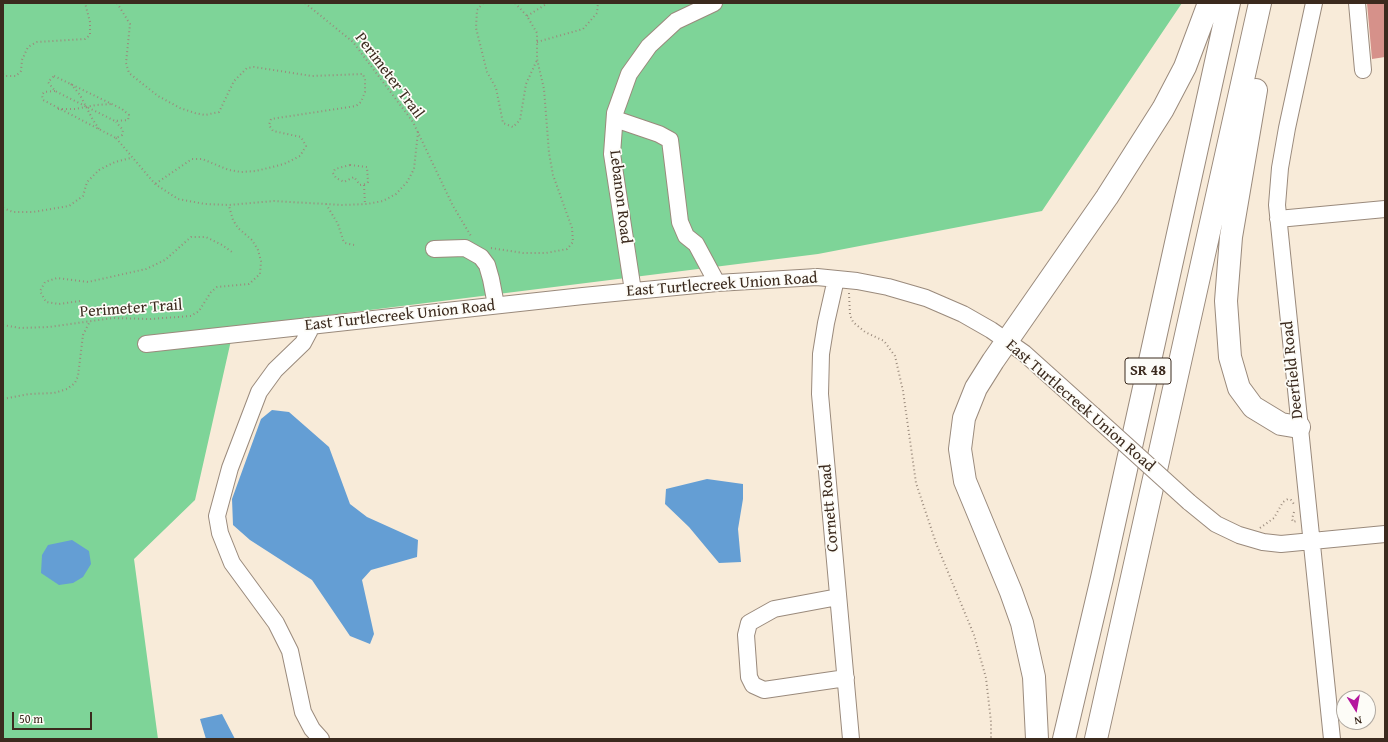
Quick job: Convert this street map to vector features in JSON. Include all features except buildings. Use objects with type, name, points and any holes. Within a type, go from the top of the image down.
[{"type":"highway","points":[[1037,739],[1034,677],[1022,622],[1011,592],[967,489],[961,465],[961,434],[966,410],[976,388],[1007,340],[1107,197],[1159,116],[1185,67],[1209,3]]},
{"type":"highway","name":"SR 48","points":[[1064,739],[1229,3]]},
{"type":"highway","name":"SR 48","points":[[1096,739],[1260,3]]},
{"type":"highway","points":[[1271,3],[1231,237],[1227,277],[1227,333],[1234,373],[1239,388],[1248,401],[1259,412],[1273,420],[1289,426],[1299,427]]},
{"type":"street","name":"Lebanon Road","points":[[633,291],[612,154],[615,119],[629,74],[649,46],[676,21],[714,3]]},
{"type":"street","name":"Deerfield Road","points":[[1314,3],[1287,128],[1280,168],[1277,205],[1332,739]]},
{"type":"street","points":[[1357,3],[1363,70]]},
{"type":"street","points":[[615,119],[659,134],[670,140],[680,222],[686,236],[696,244],[717,283]]},
{"type":"street","points":[[1278,219],[1385,208]]},
{"type":"street","points":[[434,249],[465,248],[485,252],[496,305]]},
{"type":"street","name":"East Turtlecreek Union Road","points":[[146,344],[496,305],[717,283],[785,278],[836,279],[873,284],[926,298],[963,314],[1007,340],[1048,373],[1189,502],[1216,524],[1239,536],[1272,544],[1385,534]]},
{"type":"street","name":"Cornett Road","points":[[836,279],[821,354],[820,394],[851,739]]},
{"type":"street","points":[[312,326],[304,343],[275,370],[259,392],[230,468],[217,516],[220,533],[232,563],[276,623],[290,651],[303,712],[312,728],[321,739]]},
{"type":"street","points":[[838,597],[774,609],[749,623],[746,635],[749,677],[753,685],[764,690],[846,678]]},
{"type":"path","points":[[3,74],[5,76],[16,76],[22,71],[22,60],[28,47],[37,42],[85,39],[90,35],[90,22],[85,3]]},
{"type":"path","points":[[117,3],[130,24],[126,63],[129,73],[158,96],[180,108],[195,113],[205,115],[219,112],[234,81],[247,68],[254,67],[312,76],[363,74],[365,80],[365,92],[361,102],[356,106],[271,119],[269,125],[273,131],[300,138],[305,141],[306,146],[300,156],[290,161],[256,171],[241,172],[229,170],[202,159],[192,159],[154,184]]},
{"type":"path","name":"Perimeter Trail","points":[[305,3],[353,42],[413,122],[453,206],[485,252]]},
{"type":"path","points":[[483,3],[477,10],[476,28],[487,72],[496,88],[503,123],[513,127],[520,120],[526,84],[537,59]]},
{"type":"path","points":[[485,252],[546,253],[567,249],[573,242],[572,228],[553,175],[549,153],[544,89],[537,59],[537,33],[527,16],[514,3]]},
{"type":"path","points":[[527,16],[548,3]]},
{"type":"path","points":[[537,42],[583,29],[597,13],[598,3]]},
{"type":"path","points":[[51,77],[57,77],[69,83],[122,109],[129,115],[125,122],[115,121],[55,92],[49,84],[51,77]]},
{"type":"path","points":[[69,83],[80,95],[85,107],[100,130]]},
{"type":"path","points":[[55,92],[44,92],[42,96],[45,102],[116,138],[122,135],[123,130],[115,121]]},
{"type":"path","points":[[58,108],[75,109],[113,104]]},
{"type":"path","name":"Perimeter Trail","points":[[116,138],[154,184],[178,199],[205,204],[229,205],[274,201],[342,206],[383,201],[396,194],[407,182],[414,168],[418,132]]},
{"type":"path","points":[[3,208],[14,212],[26,212],[54,210],[69,206],[83,196],[87,182],[99,170],[114,162],[132,157]]},
{"type":"path","points":[[364,185],[360,185],[354,177],[344,182],[338,181],[334,176],[334,171],[350,165],[367,167],[368,182],[364,185],[365,204]]},
{"type":"path","points":[[326,204],[338,224],[342,240],[345,243],[354,245]]},
{"type":"path","name":"Perimeter Trail","points":[[3,325],[20,328],[49,327],[113,318],[150,319],[191,316],[199,311],[211,292],[217,287],[249,284],[260,274],[262,267],[258,250],[252,240],[235,224],[229,205]]},
{"type":"path","points":[[80,301],[59,304],[46,302],[40,291],[45,282],[57,278],[88,282],[146,269],[164,260],[191,238],[206,237],[232,252]]},
{"type":"path","points":[[3,399],[29,394],[54,393],[67,389],[75,383],[78,376],[84,335],[90,321]]},
{"type":"path","points":[[1254,529],[1267,524],[1274,518],[1283,502],[1288,499],[1292,500],[1295,506],[1292,522],[1309,520]]},
{"type":"green space","points":[[3,3],[1182,3],[1042,211],[818,254],[234,327],[195,500],[134,559],[158,739],[3,739]]},
{"type":"water","points":[[272,410],[289,412],[329,447],[350,504],[367,517],[418,540],[417,557],[371,570],[362,580],[374,634],[370,644],[350,636],[312,580],[250,540],[233,525],[232,499],[261,419]]},
{"type":"water","points":[[707,479],[743,484],[743,499],[738,529],[741,562],[719,563],[689,527],[665,504],[666,489]]},
{"type":"water","points":[[72,540],[89,551],[91,564],[83,577],[73,583],[59,585],[41,573],[42,555],[48,545]]},
{"type":"water","points":[[222,714],[235,739],[206,739],[200,719]]}]
